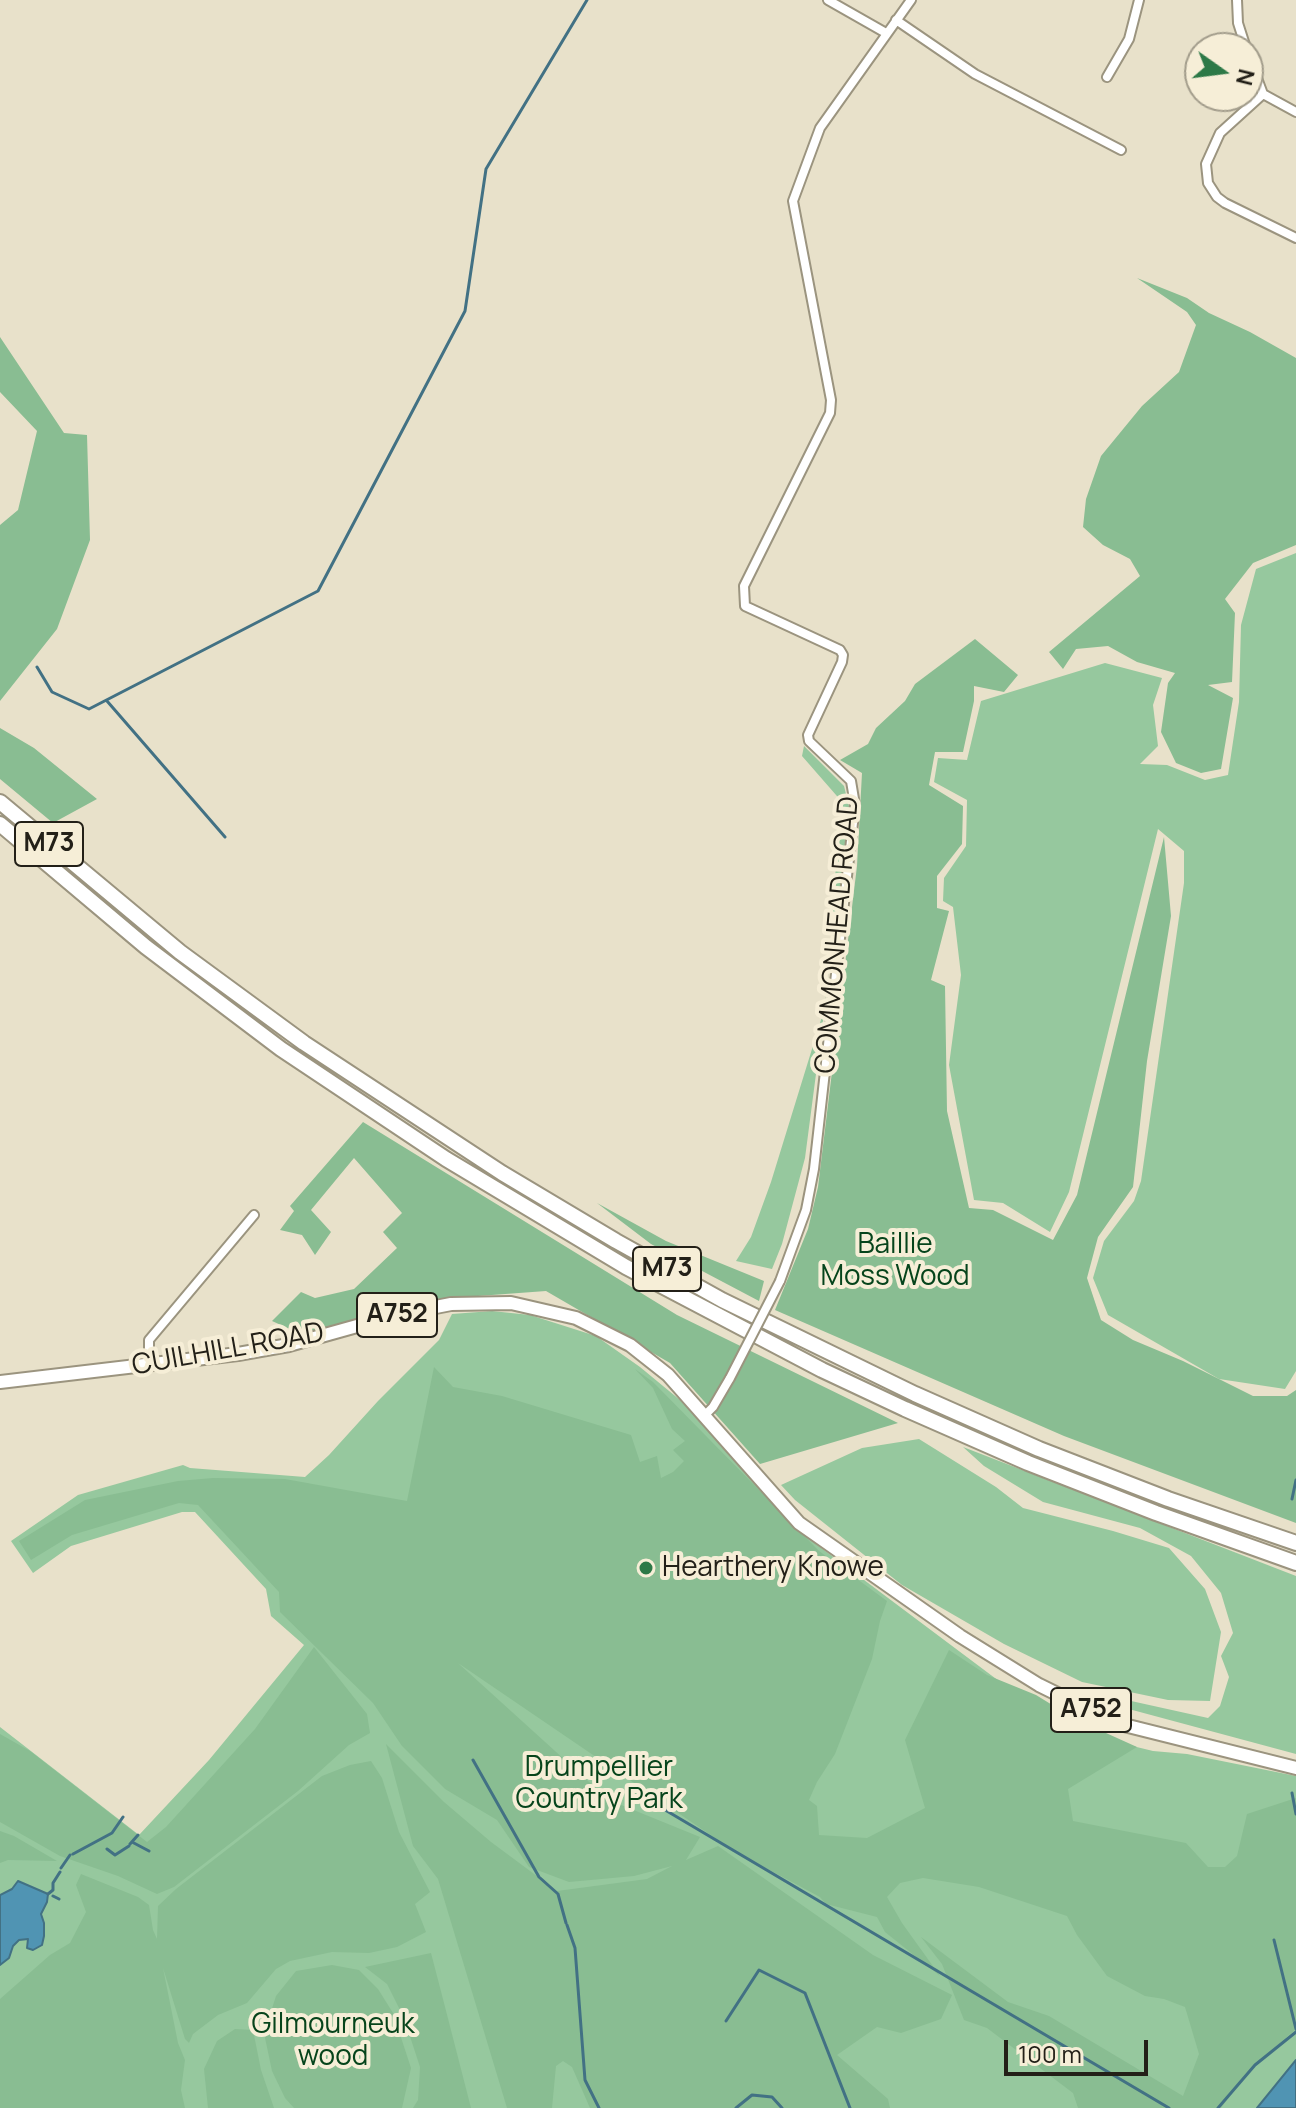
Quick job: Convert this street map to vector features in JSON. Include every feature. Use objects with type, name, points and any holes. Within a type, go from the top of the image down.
[{"type":"highway","name":"M73","points":[[0,802],[180,952],[304,1043],[502,1173],[616,1241],[817,1348],[929,1401],[1139,1488],[1296,1543]]},
{"type":"highway","name":"M73","points":[[0,824],[146,947],[281,1049],[446,1159],[626,1267],[822,1370],[918,1415],[1028,1463],[1296,1563]]},
{"type":"main road","name":"CUILHILL ROAD","points":[[0,1382],[289,1345],[427,1308],[466,1303],[511,1303],[576,1318],[616,1337],[668,1375],[705,1415]]},
{"type":"main road","name":"A752","points":[[705,1415],[799,1523],[960,1636],[1039,1685],[1116,1723],[1296,1768]]},
{"type":"street","points":[[828,0],[886,33]]},
{"type":"street","name":"COMMONHEAD ROAD","points":[[705,1415],[730,1378],[780,1281],[806,1210],[814,1169],[855,805],[851,781],[809,741],[808,735],[843,655],[840,650],[745,606],[744,586],[830,413],[831,400],[793,201],[820,128],[911,0]]},
{"type":"street","points":[[1107,77],[1129,39],[1139,0]]},
{"type":"street","points":[[1237,0],[1241,32]]},
{"type":"street","points":[[896,20],[975,74],[1121,150]]},
{"type":"street","points":[[1264,95],[1296,112]]},
{"type":"street","points":[[1241,112],[1227,124],[1214,142],[1206,164],[1208,183],[1225,203],[1296,238]]},
{"type":"street","points":[[149,1365],[149,1340],[254,1215]]},
{"type":"green space","points":[[1137,278],[1187,298],[1209,313],[1296,358],[1296,545],[1253,563],[1225,599],[1235,613],[1232,682],[1208,685],[1233,698],[1221,769],[1201,773],[1176,763],[1161,732],[1168,683],[1175,673],[1137,662],[1108,646],[1076,649],[1063,669],[1049,652],[1140,576],[1130,559],[1103,545],[1083,527],[1086,499],[1101,456],[1142,406],[1179,372],[1196,325],[1187,312]]},
{"type":"green space","points":[[0,337],[64,433],[87,435],[90,540],[57,629],[0,701],[0,525],[18,510],[37,431],[0,392]]},
{"type":"green space","points":[[1296,553],[1296,1371],[1285,1389],[1219,1379],[1108,1315],[1093,1278],[1104,1241],[1134,1201],[1141,1181],[1184,883],[1184,851],[1158,829],[1069,1192],[1050,1232],[1003,1203],[974,1200],[949,1065],[961,975],[953,907],[943,901],[944,878],[966,846],[967,800],[934,782],[938,758],[967,760],[981,701],[1105,663],[1162,678],[1153,705],[1158,746],[1140,764],[1167,765],[1205,780],[1228,775],[1239,702],[1241,625],[1256,569]]},
{"type":"green space","name":"Baillie Moss Wood","points":[[975,639],[1018,675],[1004,692],[974,686],[974,701],[963,752],[935,752],[929,785],[963,806],[962,844],[937,876],[937,908],[949,911],[931,980],[945,986],[947,1111],[969,1208],[993,1210],[1053,1240],[1077,1195],[1164,837],[1171,916],[1147,1061],[1133,1187],[1098,1237],[1087,1278],[1101,1320],[1133,1340],[1253,1396],[1287,1396],[1296,1390],[1296,1523],[1064,1436],[775,1310],[808,1229],[818,1187],[857,866],[862,773],[840,760],[868,744],[876,728],[905,701],[915,684]]},
{"type":"green space","points":[[0,728],[34,748],[97,799],[53,823],[0,779]]},
{"type":"green space","points":[[804,746],[844,786],[849,806],[833,944],[832,904],[843,803],[802,756]]},
{"type":"green space","points":[[830,964],[805,1158],[782,1244],[772,1269],[736,1261],[751,1237],[771,1182],[824,1010]]},
{"type":"green space","points":[[363,1122],[677,1315],[898,1423],[760,1464],[670,1363],[546,1291],[451,1298],[301,1334],[272,1321],[301,1292],[315,1298],[354,1289],[397,1248],[383,1232],[402,1213],[354,1158],[311,1210],[331,1232],[315,1255],[302,1235],[280,1230],[294,1211],[290,1206]]},
{"type":"green space","points":[[597,1203],[666,1241],[764,1281],[759,1301],[651,1244]]},
{"type":"green space","name":"Drumpellier Country Park","points":[[492,1311],[530,1315],[596,1336],[640,1367],[680,1400],[816,1544],[1063,1729],[1153,1751],[1187,1754],[1296,1776],[1296,2108],[0,2108],[0,1727],[139,1835],[209,1760],[304,1645],[271,1616],[266,1589],[195,1512],[182,1512],[71,1546],[33,1573],[11,1541],[78,1495],[183,1465],[305,1477],[439,1340],[452,1314]]},
{"type":"green space","points":[[434,1367],[453,1387],[502,1396],[631,1435],[640,1462],[657,1456],[661,1478],[684,1461],[673,1450],[685,1441],[672,1429],[653,1388],[635,1369],[653,1382],[819,1551],[887,1601],[872,1659],[835,1754],[809,1800],[817,1806],[819,1835],[867,1838],[925,1808],[905,1740],[949,1650],[987,1675],[1036,1695],[1075,1719],[1137,1747],[1068,1789],[1073,1821],[1186,1843],[1208,1867],[1225,1867],[1237,1856],[1247,1814],[1296,1798],[1296,2029],[1251,2068],[1221,2108],[1078,2108],[1073,2093],[987,2028],[964,2020],[942,1964],[921,1937],[1008,2002],[1049,2016],[1183,2096],[1199,2054],[1185,2007],[1145,1996],[1107,1976],[1067,1916],[979,1887],[923,1878],[900,1883],[887,1897],[940,1976],[885,1932],[877,1917],[826,1904],[820,1897],[734,1851],[458,1663],[609,1800],[700,1837],[686,1860],[718,1846],[873,1955],[952,1995],[941,2019],[901,2033],[877,2027],[837,2055],[888,2099],[890,2108],[590,2108],[572,2067],[563,2061],[556,2066],[552,2108],[507,2108],[438,1879],[413,1846],[386,1744],[444,1802],[557,1891],[647,1879],[672,1866],[634,1876],[569,1882],[529,1867],[497,1820],[445,1789],[402,1746],[373,1703],[280,1612],[279,1592],[198,1505],[179,1503],[72,1535],[31,1560],[19,1541],[85,1500],[178,1481],[285,1479],[407,1501]]},
{"type":"green space","points":[[919,1439],[996,1487],[1023,1508],[1169,1548],[1205,1589],[1221,1632],[1210,1701],[1168,1700],[1082,1682],[1004,1644],[902,1585],[795,1500],[781,1485],[862,1448]]},
{"type":"green space","points":[[963,1447],[1296,1576],[1296,1754],[1125,1708],[1104,1695],[1208,1718],[1220,1706],[1229,1677],[1221,1656],[1233,1633],[1221,1593],[1191,1556],[1140,1528],[1043,1502],[984,1466]]},
{"type":"green space","points":[[314,1647],[367,1714],[370,1733],[349,1745],[298,1791],[174,1887],[157,1894],[118,1876],[60,1856],[0,1822],[0,1734],[30,1751],[147,1842],[166,1827],[255,1729]]},
{"type":"green space","points":[[371,1761],[382,1778],[399,1832],[430,1892],[415,1904],[426,1932],[397,1947],[369,1953],[332,1952],[290,1961],[276,1969],[247,2003],[218,2015],[193,2034],[189,2043],[185,2039],[163,1968],[178,2043],[185,2060],[181,2090],[185,2108],[0,2108],[0,1999],[50,1955],[70,1943],[86,1912],[76,1885],[81,1874],[138,1897],[149,1905],[157,1939],[158,1906],[176,1889],[322,1776]]},
{"type":"green space","points":[[0,1831],[57,1861],[8,1860],[0,1863]]},
{"type":"green space","points":[[431,1953],[471,2108],[413,2108],[418,2100],[420,2067],[404,2018],[387,1984],[365,1967]]},
{"type":"green space","name":"Gilmourneuk wood","points":[[332,1965],[359,1970],[378,1989],[393,2013],[411,2068],[402,2108],[294,2108],[285,2098],[272,2071],[264,2033],[276,1996],[296,1971]]},
{"type":"green space","points":[[235,2029],[253,2030],[261,2070],[274,2108],[208,2108],[204,2069],[217,2041]]},
{"type":"water","points":[[18,1881],[48,1894],[41,1914],[44,1936],[42,1945],[33,1950],[27,1948],[28,1939],[19,1940],[9,1958],[0,1965],[0,1895],[12,1889]]},
{"type":"water","points":[[1296,2060],[1296,2108],[1257,2108]]},
{"type":"waterway","points":[[37,667],[52,692],[89,709],[318,591],[465,311],[486,169],[587,0]]},
{"type":"waterway","points":[[107,701],[225,837]]},
{"type":"waterway","points":[[1292,1499],[1296,1480]]},
{"type":"waterway","points":[[473,1760],[539,1877],[558,1894],[566,1923]]},
{"type":"waterway","points":[[1292,1793],[1296,1814]]},
{"type":"waterway","points":[[655,1804],[1169,2108]]},
{"type":"waterway","points":[[73,1854],[112,1833],[123,1817]]},
{"type":"waterway","points":[[130,1844],[138,1835]]},
{"type":"waterway","points":[[132,1842],[149,1851]]},
{"type":"waterway","points":[[107,1849],[115,1855],[129,1846]]},
{"type":"waterway","points":[[61,1868],[70,1855]]},
{"type":"waterway","points":[[48,1894],[53,1890],[53,1883],[60,1872]]},
{"type":"waterway","points":[[53,1896],[59,1899]]},
{"type":"waterway","points":[[567,1925],[575,1948],[585,2080],[599,2108]]},
{"type":"waterway","points":[[1274,1940],[1296,2029]]},
{"type":"waterway","points":[[726,2021],[759,1970],[805,1993],[850,2108]]},
{"type":"waterway","points":[[1218,2108],[1255,2065],[1296,2032]]},
{"type":"waterway","points":[[736,2108],[752,2095],[772,2097],[782,2108]]},
{"type":"place","name":"Hearthery Knowe","points":[[646,1568]]}]
